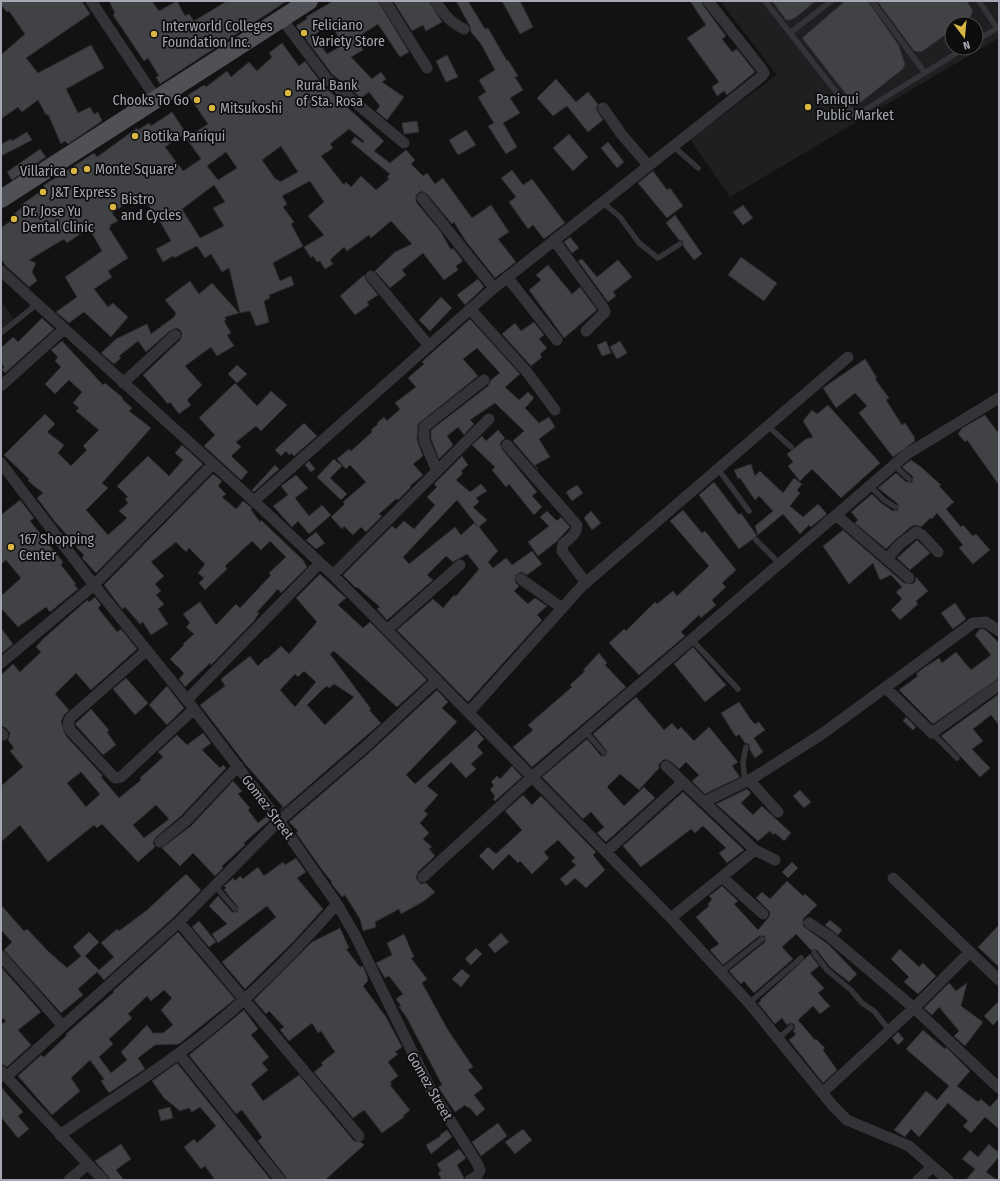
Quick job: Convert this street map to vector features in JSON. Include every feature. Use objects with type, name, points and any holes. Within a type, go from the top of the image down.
[{"type":"main road","points":[[3,194],[157,100],[309,1]]},
{"type":"street","points":[[91,1],[157,100]]},
{"type":"street","points":[[385,1],[427,68]]},
{"type":"street","points":[[436,1],[445,17],[452,23],[464,29]]},
{"type":"street","points":[[254,501],[494,288],[762,76],[764,73],[708,1]]},
{"type":"street","points":[[282,19],[327,79],[404,143]]},
{"type":"street","points":[[603,108],[622,135],[648,165]]},
{"type":"street","points":[[422,198],[494,288]]},
{"type":"street","points":[[554,240],[603,307],[605,312],[586,331]]},
{"type":"street","points":[[1,271],[254,501],[333,575],[671,918],[749,1003],[822,1093],[847,1120],[909,1146],[948,1180]]},
{"type":"street","points":[[371,276],[429,346]]},
{"type":"street","points":[[508,277],[557,340]]},
{"type":"street","points":[[470,309],[528,372],[555,410]]},
{"type":"street","points":[[1,386],[64,329]]},
{"type":"street","points":[[123,383],[175,335]]},
{"type":"street","points":[[469,712],[586,583],[848,358]]},
{"type":"street","points":[[436,472],[424,440],[424,427],[484,380]]},
{"type":"street","points":[[424,877],[532,777],[907,454],[999,398]]},
{"type":"street","points":[[333,575],[488,420]]},
{"type":"street","points":[[507,445],[577,525],[577,530],[563,544],[562,551],[586,583]]},
{"type":"street","name":"Gomez Street","points":[[1,463],[94,585],[191,704],[280,821],[337,904],[354,933],[424,1078],[477,1163],[480,1170],[477,1176],[470,1180]]},
{"type":"street","points":[[1,663],[94,585],[213,464]]},
{"type":"street","points":[[836,515],[909,578]]},
{"type":"street","points":[[887,559],[900,545],[916,532],[922,535],[938,552]]},
{"type":"street","points":[[147,650],[70,718],[68,724],[71,732],[115,778],[121,777],[191,704],[320,563]]},
{"type":"street","points":[[387,630],[460,565]]},
{"type":"street","points":[[521,578],[562,608]]},
{"type":"street","points":[[704,802],[747,781],[822,734],[973,623],[986,622],[999,631]]},
{"type":"street","points":[[103,1180],[4,1074],[64,1026],[179,922],[280,821],[364,748],[437,680]]},
{"type":"street","points":[[886,688],[932,733],[999,685]]},
{"type":"street","points":[[160,842],[186,821],[238,766]]},
{"type":"street","points":[[666,766],[755,850],[775,860]]},
{"type":"street","points":[[747,781],[778,812]]},
{"type":"street","points":[[606,852],[683,782]]},
{"type":"street","points":[[671,918],[755,850]]},
{"type":"street","points":[[722,877],[763,914]]},
{"type":"street","points":[[893,878],[999,980]]},
{"type":"street","points":[[60,1135],[179,1054],[246,999],[293,955],[337,904]]},
{"type":"street","points":[[179,922],[246,999],[359,1136]]},
{"type":"street","points":[[809,923],[829,936],[914,1008],[999,1088]]},
{"type":"street","points":[[822,1093],[914,1008],[970,952]]},
{"type":"street","points":[[1,956],[64,1026]]},
{"type":"street","points":[[179,1054],[280,1180]]},
{"type":"street","points":[[69,1180],[88,1164]]},
{"type":"street","points":[[918,1180],[932,1167]]},
{"type":"lane","points":[[765,1],[855,116],[952,56]]},
{"type":"lane","points":[[790,33],[831,1]]},
{"type":"lane","points":[[872,1],[925,73]]},
{"type":"lane","points":[[979,1],[998,27],[984,36]]},
{"type":"lane","points":[[673,146],[698,168]]},
{"type":"lane","points":[[602,202],[620,218],[639,243],[658,258],[680,244]]},
{"type":"lane","points":[[1,332],[37,304]]},
{"type":"lane","points":[[768,426],[791,447]]},
{"type":"lane","points":[[894,465],[910,479]]},
{"type":"lane","points":[[718,469],[749,511]]},
{"type":"lane","points":[[869,486],[895,508]]},
{"type":"lane","points":[[756,540],[779,563]]},
{"type":"lane","points":[[691,639],[738,690]]},
{"type":"lane","points":[[585,731],[604,753]]},
{"type":"lane","points":[[932,733],[957,758]]},
{"type":"lane","points":[[746,747],[743,762],[747,781]]},
{"type":"lane","points":[[215,886],[235,909]]},
{"type":"lane","points":[[721,972],[762,939]]},
{"type":"lane","points":[[814,953],[828,970],[862,1003],[874,1011],[889,1030]]},
{"type":"lane","points":[[749,1003],[801,958]]},
{"type":"lane","points":[[778,1038],[791,1027]]},
{"type":"shaded area","name":"Paniqui Public Market","points":[[720,1],[999,1],[999,38],[984,47],[984,16],[944,16],[944,56],[969,56],[730,197],[690,139],[777,75]]},
{"type":"shaded area","points":[[1,300],[15,321],[1,331]]},
{"type":"building","points":[[1,1],[82,1],[90,14],[26,58],[38,73],[91,45],[104,68],[66,89],[78,113],[90,107],[94,114],[98,112],[102,121],[68,144],[65,141],[61,144],[48,114],[46,115],[38,100],[22,112],[18,107],[1,119],[1,55],[25,34],[9,11],[7,12],[1,5]]},
{"type":"building","points":[[109,1],[152,1],[159,11],[177,1],[185,16],[189,14],[194,21],[227,1],[287,1],[160,84],[156,77],[159,76],[148,58],[144,61],[113,15],[115,13]]},
{"type":"building","points":[[333,1],[378,1],[409,52],[400,57],[378,24],[356,38],[363,50],[351,57],[372,79],[381,72],[386,79],[382,82],[404,97],[387,120],[376,111],[380,106],[369,92],[361,98],[332,74],[296,26],[307,19],[306,17]],"holes":[[[331,24],[343,45],[327,54],[314,35]]]},
{"type":"building","points":[[393,1],[429,1],[442,22],[426,31],[423,25],[412,31]]},
{"type":"building","points":[[456,1],[468,1],[485,29],[488,28],[507,61],[508,60],[518,76],[515,77],[523,90],[510,98],[520,113],[503,123],[517,147],[506,154],[488,126],[494,123],[478,97],[486,92],[479,80],[495,70],[481,44],[471,32],[470,26]]},
{"type":"building","points":[[502,1],[520,1],[533,27],[520,34]]},
{"type":"building","points":[[690,1],[701,1],[726,36],[722,39],[732,52],[737,49],[755,72],[727,95],[724,91],[717,96],[712,87],[719,82],[687,38],[706,25]]},
{"type":"building","points":[[772,1],[816,1],[795,18],[786,20]]},
{"type":"building","points":[[845,1],[868,1],[900,47],[899,46],[905,64],[903,69],[861,102],[852,102],[802,38]]},
{"type":"building","points":[[877,1],[967,1],[973,11],[971,16],[944,16],[944,36],[923,51],[914,51]]},
{"type":"building","points":[[282,43],[299,66],[305,61],[322,84],[384,141],[374,151],[390,163],[406,150],[415,160],[411,164],[423,176],[427,173],[435,184],[443,178],[472,218],[491,205],[509,232],[498,239],[516,262],[495,278],[465,240],[454,222],[452,224],[427,194],[421,191],[416,195],[416,202],[441,232],[451,250],[453,248],[463,261],[456,266],[458,270],[444,280],[423,253],[402,270],[406,275],[390,288],[375,271],[395,252],[412,244],[391,221],[371,238],[369,235],[347,251],[344,247],[330,260],[333,264],[325,269],[320,261],[317,262],[313,256],[311,258],[304,247],[324,235],[308,216],[324,202],[310,181],[282,196],[287,204],[283,207],[294,222],[291,224],[303,246],[273,263],[280,281],[291,276],[294,285],[269,295],[270,298],[264,301],[269,322],[256,326],[250,311],[240,313],[229,268],[222,272],[211,254],[205,258],[197,246],[163,262],[156,249],[171,241],[161,223],[143,198],[134,204],[131,200],[112,213],[118,221],[110,225],[111,227],[109,228],[128,258],[108,271],[112,277],[94,289],[108,307],[113,303],[128,317],[111,337],[84,312],[69,323],[56,312],[77,297],[65,277],[102,251],[89,228],[67,243],[64,239],[29,260],[36,263],[32,272],[37,281],[29,287],[6,266],[1,259],[1,228],[12,220],[10,218],[22,207],[21,205],[44,189],[44,185],[94,153],[97,157],[137,128],[138,130],[149,123],[151,126],[172,112],[186,133],[165,147],[183,171],[201,159],[186,138],[208,124],[188,95],[204,85],[206,87],[227,71],[231,77],[249,62],[257,71],[272,57],[269,53]],"holes":[[[349,129],[364,141],[363,143],[355,137],[351,142],[390,174],[387,177],[389,179],[376,190],[361,176],[351,187],[346,182],[344,185],[321,156],[333,148],[330,144]],[[281,146],[298,172],[280,182],[277,179],[276,180],[262,160]],[[226,152],[237,168],[218,180],[207,166]],[[214,185],[225,202],[213,208],[224,226],[200,238],[182,209]]]},
{"type":"building","points":[[447,55],[458,77],[446,82],[436,61]]},
{"type":"building","points":[[556,79],[576,102],[588,92],[598,104],[596,109],[603,120],[588,132],[567,106],[553,116],[537,98]]},
{"type":"building","points":[[417,121],[419,132],[404,134],[402,123]]},
{"type":"building","points":[[466,130],[476,145],[458,155],[449,140]]},
{"type":"building","points":[[27,132],[32,140],[1,156],[1,144],[11,139],[12,141]]},
{"type":"building","points":[[569,134],[588,157],[573,171],[553,148]]},
{"type":"building","points":[[608,142],[624,162],[617,168],[601,148]]},
{"type":"building","points":[[40,149],[46,157],[12,180],[7,172]]},
{"type":"building","points":[[512,170],[523,185],[532,179],[565,223],[544,239],[533,225],[528,229],[509,202],[516,197],[501,178]]},
{"type":"building","points":[[653,171],[667,190],[670,188],[683,206],[667,218],[638,183]]},
{"type":"building","points":[[743,205],[753,218],[743,225],[733,212]]},
{"type":"building","points":[[675,215],[702,254],[694,260],[683,246],[683,241],[679,240],[666,223]]},
{"type":"building","points":[[570,237],[579,248],[572,253],[564,242]]},
{"type":"building","points":[[741,257],[777,283],[764,301],[728,275]]},
{"type":"building","points":[[582,259],[597,277],[618,260],[632,277],[613,292],[616,296],[608,302],[578,261]]},
{"type":"building","points":[[548,265],[572,294],[580,287],[597,310],[564,338],[529,290],[541,280],[536,275]]},
{"type":"building","points":[[364,275],[366,280],[378,295],[367,302],[369,305],[355,315],[340,296]]},
{"type":"building","points":[[478,279],[484,287],[465,305],[457,295]]},
{"type":"building","points":[[190,281],[199,294],[212,283],[239,313],[225,317],[226,320],[224,321],[231,333],[227,335],[234,346],[217,356],[211,347],[185,366],[202,385],[187,400],[191,405],[179,414],[170,402],[168,404],[143,375],[180,340],[182,334],[180,330],[177,328],[171,330],[146,352],[138,341],[119,356],[121,358],[114,364],[101,353],[116,339],[147,324],[151,334],[174,317],[176,313],[165,300]]},
{"type":"building","points":[[441,297],[452,308],[430,331],[419,320]]},
{"type":"building","points":[[42,318],[54,329],[5,373],[2,370],[4,367],[1,363],[1,348],[13,337],[18,342]]},
{"type":"building","points":[[470,319],[520,374],[505,387],[519,400],[528,392],[534,398],[525,408],[539,423],[549,417],[555,427],[539,439],[550,457],[535,465],[538,470],[513,441],[524,431],[495,403],[470,420],[474,424],[464,435],[458,427],[447,436],[453,445],[439,459],[431,439],[431,430],[488,386],[491,380],[500,373],[477,348],[463,359],[478,376],[418,424],[417,440],[423,456],[413,464],[423,475],[410,486],[411,487],[398,500],[396,499],[379,514],[382,516],[366,532],[361,527],[353,535],[344,526],[342,529],[331,517],[345,504],[343,502],[366,482],[350,465],[346,469],[337,459],[349,449],[351,451],[372,432],[371,430],[384,417],[387,421],[400,409],[395,403],[416,387],[408,378],[424,364],[422,362],[425,359]]},
{"type":"building","points":[[534,322],[544,335],[539,339],[547,348],[540,354],[542,357],[531,366],[502,334],[515,323],[521,331]]},
{"type":"building","points":[[62,341],[103,385],[105,383],[123,398],[122,399],[132,408],[129,411],[151,428],[102,483],[108,488],[86,510],[108,535],[127,518],[119,511],[128,503],[125,499],[128,497],[117,486],[148,456],[169,476],[183,460],[175,453],[182,445],[203,464],[96,573],[82,558],[84,555],[76,547],[77,546],[56,523],[37,498],[43,493],[28,481],[29,479],[4,455],[45,414],[55,424],[47,432],[64,445],[58,453],[71,466],[87,450],[83,446],[99,430],[76,411],[79,408],[73,403],[82,392],[69,380],[55,394],[45,384],[61,367],[55,361],[58,357],[51,350]]},
{"type":"building","points":[[606,341],[611,353],[602,356],[597,345]]},
{"type":"building","points":[[620,341],[627,353],[617,359],[610,347]]},
{"type":"building","points":[[865,359],[877,378],[875,379],[889,398],[886,400],[902,425],[905,423],[915,438],[915,441],[893,457],[859,413],[867,406],[855,393],[836,408],[823,388]]},
{"type":"building","points":[[237,365],[247,374],[237,383],[228,374]]},
{"type":"building","points":[[235,383],[257,406],[271,391],[287,405],[261,431],[256,426],[236,442],[241,447],[231,456],[248,472],[241,480],[204,446],[215,435],[199,418]]},
{"type":"building","points":[[828,405],[880,463],[841,498],[812,469],[800,481],[788,466],[793,462],[787,454],[806,439],[813,437],[803,421],[812,410],[817,414]]},
{"type":"building","points":[[985,415],[999,434],[999,485],[967,440],[965,442],[958,434],[962,428]]},
{"type":"building","points":[[304,423],[317,436],[294,456],[291,453],[289,455],[286,451],[281,456],[275,450]]},
{"type":"building","points":[[498,430],[505,438],[500,443],[502,449],[537,492],[532,496],[542,507],[534,515],[509,484],[506,487],[492,470],[495,467],[472,445],[482,436],[486,441]]},
{"type":"building","points":[[462,456],[468,465],[461,471],[463,473],[456,480],[470,492],[481,484],[487,491],[476,498],[479,502],[473,507],[487,520],[479,527],[498,551],[488,562],[493,568],[506,558],[512,565],[532,551],[542,564],[527,575],[521,572],[516,575],[515,582],[519,586],[514,591],[528,604],[535,598],[547,606],[537,615],[542,620],[468,702],[397,630],[433,599],[443,608],[454,595],[456,596],[479,569],[467,554],[453,562],[446,556],[427,575],[433,580],[387,620],[377,609],[380,607],[357,587],[356,588],[343,575],[392,526],[396,529],[404,521],[414,529],[435,505],[427,497],[437,487],[434,484]],"holes":[[[457,500],[478,527],[474,523],[461,535],[455,527],[409,564],[403,557]]]},
{"type":"building","points":[[334,459],[342,466],[330,478],[347,494],[341,500],[317,477]]},
{"type":"building","points":[[911,460],[941,485],[939,486],[954,502],[946,509],[961,527],[963,525],[973,536],[976,534],[990,550],[973,564],[959,548],[963,545],[937,513],[932,519],[930,518],[921,527],[916,525],[912,526],[886,549],[855,523],[858,520],[851,512],[872,494],[881,503],[893,511],[898,510],[898,504],[878,488],[896,473],[906,482],[912,482],[913,477],[902,467]]},
{"type":"building","points":[[309,461],[315,469],[311,472],[305,465]]},
{"type":"building","points":[[751,464],[755,476],[760,471],[783,493],[794,478],[802,484],[797,490],[800,493],[790,506],[803,517],[818,504],[827,514],[811,527],[809,525],[800,534],[783,514],[758,535],[755,526],[773,511],[759,496],[755,500],[740,478],[738,479],[734,470]]},
{"type":"building","points":[[275,465],[279,469],[254,492],[252,490]]},
{"type":"building","points":[[213,474],[222,481],[218,486],[226,494],[222,497],[236,509],[243,501],[252,508],[251,510],[260,522],[261,520],[303,560],[307,567],[281,593],[278,589],[257,612],[259,613],[254,621],[211,665],[210,663],[185,687],[179,679],[184,673],[170,659],[194,634],[186,627],[190,623],[183,614],[200,602],[216,625],[236,604],[240,608],[271,575],[269,573],[286,557],[270,541],[261,550],[252,541],[225,566],[227,569],[205,590],[199,583],[204,578],[198,573],[205,564],[189,548],[186,552],[176,542],[151,562],[164,576],[155,584],[161,591],[156,595],[164,604],[158,609],[168,624],[151,635],[143,622],[140,624],[125,607],[122,609],[104,585]]},
{"type":"building","points":[[296,475],[308,488],[295,498],[309,516],[322,505],[331,515],[309,534],[298,521],[292,527],[273,506],[288,495],[281,486]]},
{"type":"building","points":[[714,482],[739,515],[741,513],[757,536],[739,549],[699,495]]},
{"type":"building","points":[[577,485],[583,493],[572,501],[566,492]]},
{"type":"building","points":[[20,500],[34,518],[30,521],[63,562],[61,565],[76,584],[74,585],[78,589],[50,612],[46,607],[18,627],[1,608],[1,596],[21,578],[6,560],[1,564],[1,515]]},
{"type":"building","points":[[683,510],[702,533],[705,531],[736,570],[722,583],[726,587],[712,600],[716,605],[701,618],[699,615],[681,632],[685,636],[639,675],[609,643],[624,629],[626,631],[655,602],[657,604],[673,591],[677,596],[709,566],[670,521]]},
{"type":"building","points":[[547,511],[557,521],[561,517],[570,527],[556,542],[538,556],[528,542],[549,526],[540,517]]},
{"type":"building","points":[[591,511],[601,523],[592,530],[584,518]]},
{"type":"building","points":[[843,530],[904,583],[912,584],[915,582],[916,577],[928,591],[916,601],[918,604],[900,620],[891,610],[902,599],[896,592],[902,587],[891,575],[880,580],[873,563],[849,584],[823,546]]},
{"type":"building","points":[[316,532],[325,543],[316,549],[306,540]]},
{"type":"building","points":[[917,540],[930,553],[910,570],[897,558]]},
{"type":"building","points":[[320,574],[346,598],[338,605],[363,628],[370,622],[427,680],[397,707],[334,651],[330,654],[371,709],[369,710],[381,723],[280,811],[283,807],[246,765],[200,705],[225,686],[221,679],[250,656],[258,666],[281,646],[289,654],[317,622],[296,598]],"holes":[[[304,671],[316,682],[295,707],[280,690],[295,674],[298,677]],[[334,684],[354,697],[325,725],[307,705],[327,686],[329,688]]]},
{"type":"building","points":[[95,597],[101,605],[98,608],[117,632],[121,629],[137,649],[91,690],[76,673],[55,694],[69,710],[64,715],[61,722],[66,736],[103,776],[101,777],[119,798],[141,780],[140,778],[163,757],[158,752],[177,735],[187,745],[203,733],[211,743],[202,750],[220,768],[223,765],[226,768],[181,816],[156,837],[153,843],[155,847],[138,862],[102,824],[97,828],[94,825],[48,862],[20,825],[1,842],[1,786],[23,767],[10,751],[14,748],[8,740],[10,733],[6,728],[1,726],[1,675],[13,664],[20,672],[41,652],[36,647],[43,639],[87,600],[89,602]],"holes":[[[81,772],[100,794],[86,807],[67,783]],[[156,805],[169,819],[144,838],[133,825]]]},
{"type":"building","points":[[955,603],[966,619],[953,629],[941,613]]},
{"type":"building","points":[[1,628],[13,644],[1,654]]},
{"type":"building","points":[[980,629],[984,629],[999,643],[999,678],[933,724],[899,690],[918,676],[916,674],[939,658],[942,663],[956,652],[971,670],[991,655],[975,635]]},
{"type":"building","points":[[693,647],[726,685],[705,702],[674,664]]},
{"type":"building","points":[[599,653],[607,663],[605,665],[626,687],[532,767],[513,747],[533,730],[528,725],[572,687],[570,685],[585,671],[583,670]]},
{"type":"building","points":[[126,678],[148,703],[135,715],[113,689]]},
{"type":"building","points":[[167,686],[184,708],[167,725],[149,705]]},
{"type":"building","points":[[437,690],[448,702],[442,708],[457,722],[406,775],[415,784],[476,730],[484,739],[477,746],[483,753],[471,764],[476,769],[466,778],[451,762],[427,786],[438,795],[424,811],[428,814],[420,823],[429,833],[423,839],[432,847],[429,849],[435,856],[418,872],[416,878],[421,884],[426,883],[435,892],[424,901],[401,914],[399,909],[375,922],[376,927],[363,931],[360,919],[345,895],[342,897],[331,883],[332,882],[296,833],[298,831],[289,822],[369,753]]},
{"type":"building","points":[[999,694],[999,725],[991,715],[973,729],[983,741],[972,749],[990,768],[980,777],[941,736]]},
{"type":"building","points":[[636,697],[664,730],[672,723],[678,730],[681,727],[694,741],[709,727],[738,762],[732,766],[740,777],[705,794],[692,781],[699,775],[686,762],[679,769],[670,761],[664,759],[659,764],[659,768],[639,790],[620,774],[607,787],[624,806],[644,787],[655,798],[606,842],[597,833],[604,827],[591,812],[583,819],[542,777],[587,739],[601,756],[606,756],[607,751],[593,734]]},
{"type":"building","points":[[739,702],[751,720],[755,724],[759,722],[765,730],[754,738],[763,752],[755,758],[750,750],[749,744],[745,743],[739,734],[736,737],[721,713]]},
{"type":"building","points":[[91,709],[109,730],[107,732],[116,745],[103,755],[75,724]]},
{"type":"building","points":[[906,717],[916,727],[913,730],[903,721]]},
{"type":"building","points":[[512,766],[522,777],[495,801],[493,799],[495,796],[490,790],[494,785],[491,782],[497,776],[500,779]]},
{"type":"building","points":[[233,781],[242,791],[238,794],[250,808],[248,810],[258,823],[267,816],[270,820],[244,843],[245,845],[222,866],[223,868],[215,876],[193,853],[180,866],[162,848],[191,826]]},
{"type":"building","points":[[747,789],[751,793],[741,803],[753,815],[762,806],[791,833],[784,841],[775,833],[773,835],[770,831],[758,841],[716,804]]},
{"type":"building","points":[[800,790],[811,802],[804,808],[793,796]]},
{"type":"building","points":[[683,792],[744,850],[727,863],[719,853],[726,848],[703,826],[695,833],[691,829],[641,867],[623,846]]},
{"type":"building","points":[[523,795],[532,805],[541,796],[596,852],[593,855],[605,870],[586,888],[575,878],[566,886],[560,879],[576,865],[571,861],[575,858],[558,840],[544,852],[549,858],[532,874],[520,861],[518,863],[509,854],[493,870],[479,856],[488,847],[496,854],[522,830],[505,811]]},
{"type":"building","points":[[296,858],[306,872],[297,878],[323,909],[295,940],[245,989],[222,962],[276,917],[267,906],[218,943],[212,934],[227,924],[209,906],[218,896],[232,912],[237,912],[238,907],[224,890],[226,888],[224,886],[233,878],[235,881],[240,876],[243,879],[258,867],[264,876],[283,862],[285,865]]},
{"type":"building","points":[[792,862],[798,868],[788,878],[782,872]]},
{"type":"building","points":[[186,874],[201,890],[174,917],[104,980],[97,972],[78,989],[83,995],[61,1013],[4,950],[12,942],[1,930],[1,905],[24,931],[27,929],[67,968],[81,956],[73,947],[89,932],[99,942],[85,956],[99,970],[114,957],[101,943],[117,929],[119,931],[147,910]]},
{"type":"building","points":[[787,881],[803,896],[805,894],[817,905],[803,919],[803,926],[829,945],[857,974],[849,982],[830,967],[817,950],[811,950],[796,934],[782,947],[793,959],[754,993],[744,981],[741,984],[729,971],[765,942],[765,936],[759,936],[723,965],[710,950],[719,944],[696,917],[709,906],[708,904],[712,899],[709,896],[722,886],[738,901],[734,904],[758,930],[769,917],[770,912],[756,898],[762,892],[770,899]]},
{"type":"building","points":[[830,920],[842,930],[838,935],[825,925]]},
{"type":"building","points":[[199,921],[216,942],[209,947],[192,927]]},
{"type":"building","points":[[999,925],[999,967],[978,947]]},
{"type":"building","points":[[340,928],[349,948],[346,949],[360,967],[363,966],[367,976],[368,981],[363,986],[386,1017],[402,1047],[395,1052],[398,1054],[388,1062],[398,1076],[390,1082],[392,1084],[390,1085],[410,1110],[403,1116],[404,1117],[382,1133],[364,1110],[353,1118],[314,1072],[323,1065],[321,1063],[335,1052],[321,1031],[318,1033],[312,1023],[289,1041],[280,1030],[284,1027],[269,1011],[266,1014],[254,1000],[312,942]]},
{"type":"building","points":[[178,932],[235,999],[179,1044],[155,1045],[138,1058],[145,1069],[109,1093],[101,1081],[104,1079],[90,1060],[71,1078],[80,1091],[52,1115],[18,1076],[41,1055],[44,1057],[67,1035],[66,1034],[114,992],[113,991]],"holes":[[[164,990],[172,998],[161,1010],[173,1025],[163,1033],[153,1033],[147,1025],[121,1052],[127,1060],[111,1073],[99,1057],[113,1044],[109,1039],[132,1018],[128,1014],[147,996],[151,1001]]]},
{"type":"building","points":[[501,933],[509,942],[495,953],[488,945]]},
{"type":"building","points":[[404,934],[414,957],[411,958],[427,979],[422,983],[448,1030],[473,1067],[468,1070],[483,1088],[474,1095],[485,1109],[477,1116],[469,1107],[468,1108],[465,1105],[455,1112],[438,1087],[442,1085],[407,1018],[399,1007],[401,1006],[396,999],[403,994],[389,976],[385,978],[376,963],[392,955],[387,943]]},
{"type":"building","points":[[476,948],[482,954],[471,965],[465,959]]},
{"type":"building","points":[[900,949],[919,967],[923,963],[936,976],[918,994],[904,982],[909,977],[891,959]]},
{"type":"building","points":[[810,954],[819,966],[810,973],[824,988],[818,993],[830,1006],[820,1014],[813,1006],[798,1020],[815,1040],[816,1039],[825,1048],[823,1050],[837,1070],[823,1083],[789,1040],[796,1034],[793,1031],[795,1028],[794,1024],[790,1023],[787,1025],[782,1018],[775,1024],[758,1003]]},
{"type":"building","points":[[1,967],[41,1012],[18,1030],[31,1045],[7,1067],[1,1064],[1,1025],[6,1021],[1,1017]]},
{"type":"building","points":[[462,969],[470,976],[461,987],[452,979]]},
{"type":"building","points":[[949,983],[956,991],[967,983],[961,1006],[983,1022],[965,1046],[954,1036],[959,1031],[939,1007],[932,1015],[924,1008]]},
{"type":"building","points":[[999,1001],[999,1019],[993,1025],[984,1016]]},
{"type":"building","points":[[244,1010],[258,1029],[251,1035],[269,1057],[262,1063],[268,1070],[251,1084],[263,1101],[299,1075],[354,1141],[361,1142],[364,1145],[325,1180],[287,1180],[258,1141],[262,1137],[242,1110],[236,1114],[189,1055]]},
{"type":"building","points":[[923,1030],[945,1049],[946,1047],[970,1071],[957,1086],[978,1102],[981,1099],[990,1107],[999,1097],[999,1129],[985,1117],[971,1133],[963,1126],[968,1121],[948,1103],[919,1137],[911,1129],[905,1137],[894,1130],[926,1091],[937,1100],[949,1086],[906,1049]]},
{"type":"building","points":[[898,1032],[904,1039],[898,1045],[892,1038]]},
{"type":"building","points":[[177,1063],[271,1180],[215,1180],[205,1166],[201,1169],[184,1147],[194,1139],[197,1143],[216,1126],[200,1107],[192,1112],[189,1108],[180,1111],[164,1098],[152,1081]]},
{"type":"building","points":[[1,1087],[23,1112],[18,1116],[29,1129],[18,1138],[1,1117]]},
{"type":"building","points":[[170,1107],[173,1118],[161,1121],[158,1110]]},
{"type":"building","points":[[498,1123],[507,1136],[481,1156],[472,1142]]},
{"type":"building","points":[[523,1129],[532,1140],[515,1154],[505,1142]]},
{"type":"building","points":[[447,1130],[452,1137],[431,1154],[426,1145],[441,1136],[440,1135]]},
{"type":"building","points":[[121,1144],[131,1159],[116,1170],[124,1180],[111,1180],[95,1161]]},
{"type":"building","points":[[989,1144],[999,1153],[999,1157],[986,1172],[997,1180],[966,1180],[975,1169],[962,1159],[970,1150],[978,1157]]},
{"type":"building","points":[[459,1149],[466,1158],[457,1165],[464,1178],[463,1180],[442,1180],[438,1173],[441,1171],[437,1164]]},
{"type":"place","name":"Feliciano Variety Store","points":[[304,33]]},
{"type":"place","name":"Interworld Colleges Foundation Inc.","points":[[154,34]]},
{"type":"place","name":"Rural Bank of Sta. Rosa","points":[[288,93]]},
{"type":"place","name":"Chooks To Go","points":[[197,100]]},
{"type":"place","name":"Paniqui Public Market","points":[[808,107]]},
{"type":"place","name":"Mitsukoshi","points":[[212,108]]},
{"type":"place","name":"Botika Paniqui","points":[[135,136]]},
{"type":"place","name":"Monte Square'","points":[[87,169]]},
{"type":"place","name":"Villarica","points":[[74,171]]},
{"type":"place","name":"J&T Express","points":[[43,192]]},
{"type":"place","name":"Bistro and Cycles","points":[[113,207]]},
{"type":"place","name":"Dr. Jose Yu Dental Clinic","points":[[14,219]]},
{"type":"place","name":"167 Shopping Center","points":[[11,547]]}]
